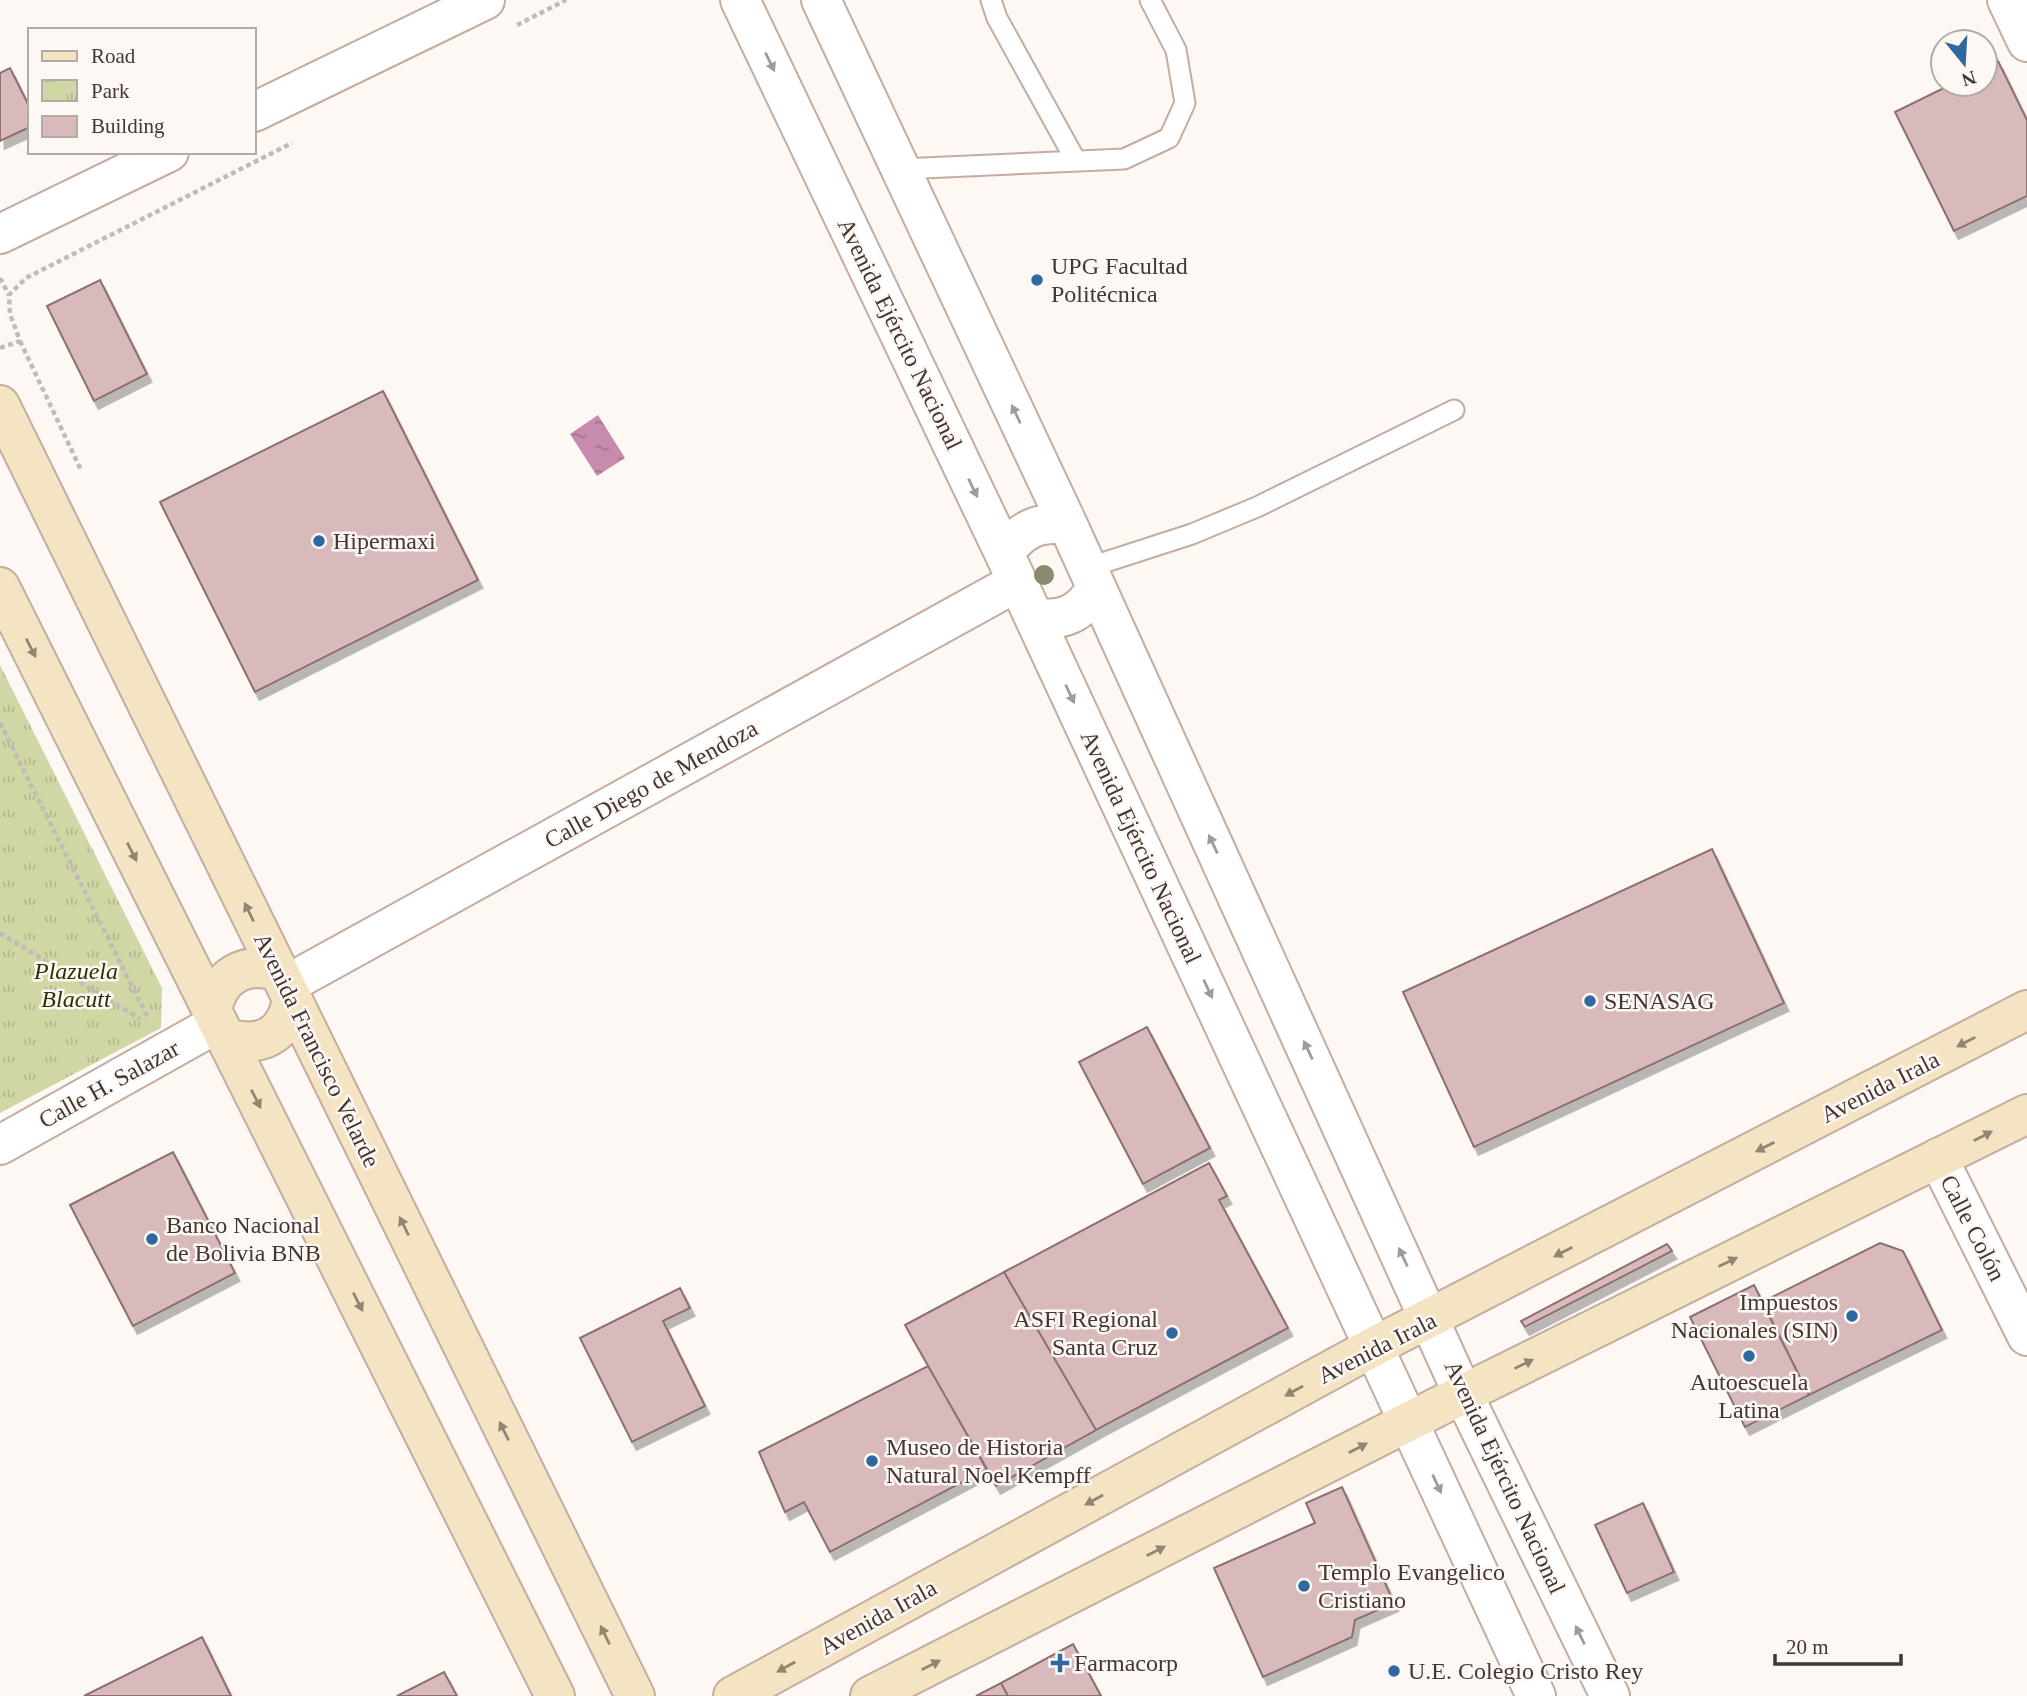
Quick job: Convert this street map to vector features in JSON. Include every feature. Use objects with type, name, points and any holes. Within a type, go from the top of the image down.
[{"type":"main road","name":"Avenida Francisco Velarde","points":[[0,405],[635,1696]]},
{"type":"main road","points":[[0,587],[555,1696]]},
{"type":"main road","points":[[249,967],[286,985],[290,1014],[282,1028],[270,1038],[256,1043],[218,1024],[215,996],[223,982],[235,973],[249,967]]},
{"type":"main road","name":"Avenida Irala","points":[[733,1696],[1375,1346],[2027,1010]]},
{"type":"main road","points":[[870,1696],[1463,1394],[2027,1114]]},
{"type":"street","points":[[256,111],[485,0]]},
{"type":"street","name":"Avenida Ejército Nacional","points":[[740,0],[1034,617],[1536,1696]]},
{"type":"street","name":"Avenida Ejército Nacional","points":[[821,0],[1068,525],[1463,1394],[1609,1696]]},
{"type":"street","points":[[2007,0],[2027,42]]},
{"type":"street","points":[[0,234],[165,154]]},
{"type":"street","points":[[1011,568],[1016,538],[1031,527],[1049,522],[1068,525]]},
{"type":"street","name":"Calle Diego de Mendoza","points":[[286,985],[1011,568]]},
{"type":"street","points":[[1034,617],[1052,620],[1071,615],[1086,605],[1091,578]]},
{"type":"street","name":"Calle H. Salazar","points":[[0,1145],[218,1024]]},
{"type":"street","name":"Calle Colón","points":[[1938,1158],[2027,1336]]},
{"type":"lane","points":[[991,0],[997,18],[1076,160]]},
{"type":"lane","points":[[901,169],[1124,159],[1168,138],[1185,103],[1176,50],[1150,0]]},
{"type":"lane","points":[[1091,578],[1257,508],[1454,410]]},
{"type":"path","points":[[505,32],[566,0]]},
{"type":"path","points":[[9,295],[26,278],[297,140]]},
{"type":"path","points":[[0,278],[9,295],[10,314],[20,341],[0,348]]},
{"type":"path","points":[[0,723],[152,1027],[0,933]]},
{"type":"green space","name":"Plazuela Blacutt","points":[[0,665],[162,988],[161,1028],[0,1113]]},
{"type":"water","points":[[598,415],[625,458],[597,476],[570,434]]},
{"type":"building","points":[[1999,63],[2027,120],[2027,196],[1954,231],[1895,112],[1929,95],[1929,98],[1999,98]]},
{"type":"building","points":[[10,68],[28,104],[28,128],[0,141],[0,73]]},
{"type":"building","points":[[100,280],[147,374],[94,401],[47,306]]},
{"type":"building","name":"Hipermaxi","points":[[383,391],[478,580],[255,692],[160,502]]},
{"type":"building","points":[[1712,849],[1784,1003],[1474,1147],[1403,992]]},
{"type":"building","points":[[1147,1027],[1210,1148],[1143,1184],[1079,1062]]},
{"type":"building","name":"Banco Nacional de Bolivia BNB","points":[[173,1152],[235,1273],[133,1326],[70,1205]]},
{"type":"building","points":[[1209,1163],[1227,1196],[1219,1200],[1288,1328],[1096,1430],[1004,1272]]},
{"type":"building","name":"Impuestos Nacionales (SIN)","points":[[1880,1243],[1903,1251],[1942,1330],[1809,1395],[1762,1302]]},
{"type":"building","points":[[1667,1244],[1672,1251],[1525,1327],[1521,1321]]},
{"type":"building","points":[[1004,1272],[1096,1430],[996,1486],[905,1325]]},
{"type":"building","name":"Autoescuela Latina","points":[[1754,1285],[1809,1395],[1745,1427],[1690,1317]]},
{"type":"building","points":[[680,1288],[690,1308],[663,1321],[705,1406],[632,1442],[580,1338]]},
{"type":"building","name":"Museo de Historia Natural Noel Kempff","points":[[928,1366],[987,1469],[830,1552],[804,1502],[785,1512],[759,1452]]},
{"type":"building","name":"Templo Evangelico Cristiano","points":[[1342,1487],[1394,1603],[1355,1620],[1352,1637],[1263,1677],[1214,1568],[1315,1523],[1306,1503]]},
{"type":"building","points":[[1643,1503],[1674,1572],[1627,1593],[1595,1525]]},
{"type":"building","points":[[202,1637],[231,1696],[84,1696]]},
{"type":"building","name":"Farmacorp","points":[[1073,1644],[1101,1696],[1008,1696],[1001,1683]]},
{"type":"building","points":[[444,1672],[457,1696],[397,1696]]},
{"type":"building","points":[[1001,1683],[1008,1696],[976,1696]]},
{"type":"place","name":"UPG Facultad Politécnica","points":[[1037,280]]},
{"type":"place","name":"Hipermaxi","points":[[319,541]]},
{"type":"place","name":"SENASAG","points":[[1590,1001]]},
{"type":"place","name":"Banco Nacional de Bolivia BNB","points":[[152,1239]]},
{"type":"place","name":"Impuestos Nacionales (SIN)","points":[[1852,1316]]},
{"type":"place","name":"ASFI Regional Santa Cruz","points":[[1172,1333]]},
{"type":"place","name":"Autoescuela Latina","points":[[1749,1356]]},
{"type":"place","name":"Museo de Historia Natural Noel Kempff","points":[[872,1461]]},
{"type":"place","name":"Templo Evangelico Cristiano","points":[[1304,1586]]},
{"type":"place","name":"Farmacorp","points":[[1060,1663]]},
{"type":"place","name":"U.E. Colegio Cristo Rey","points":[[1394,1671]]}]
